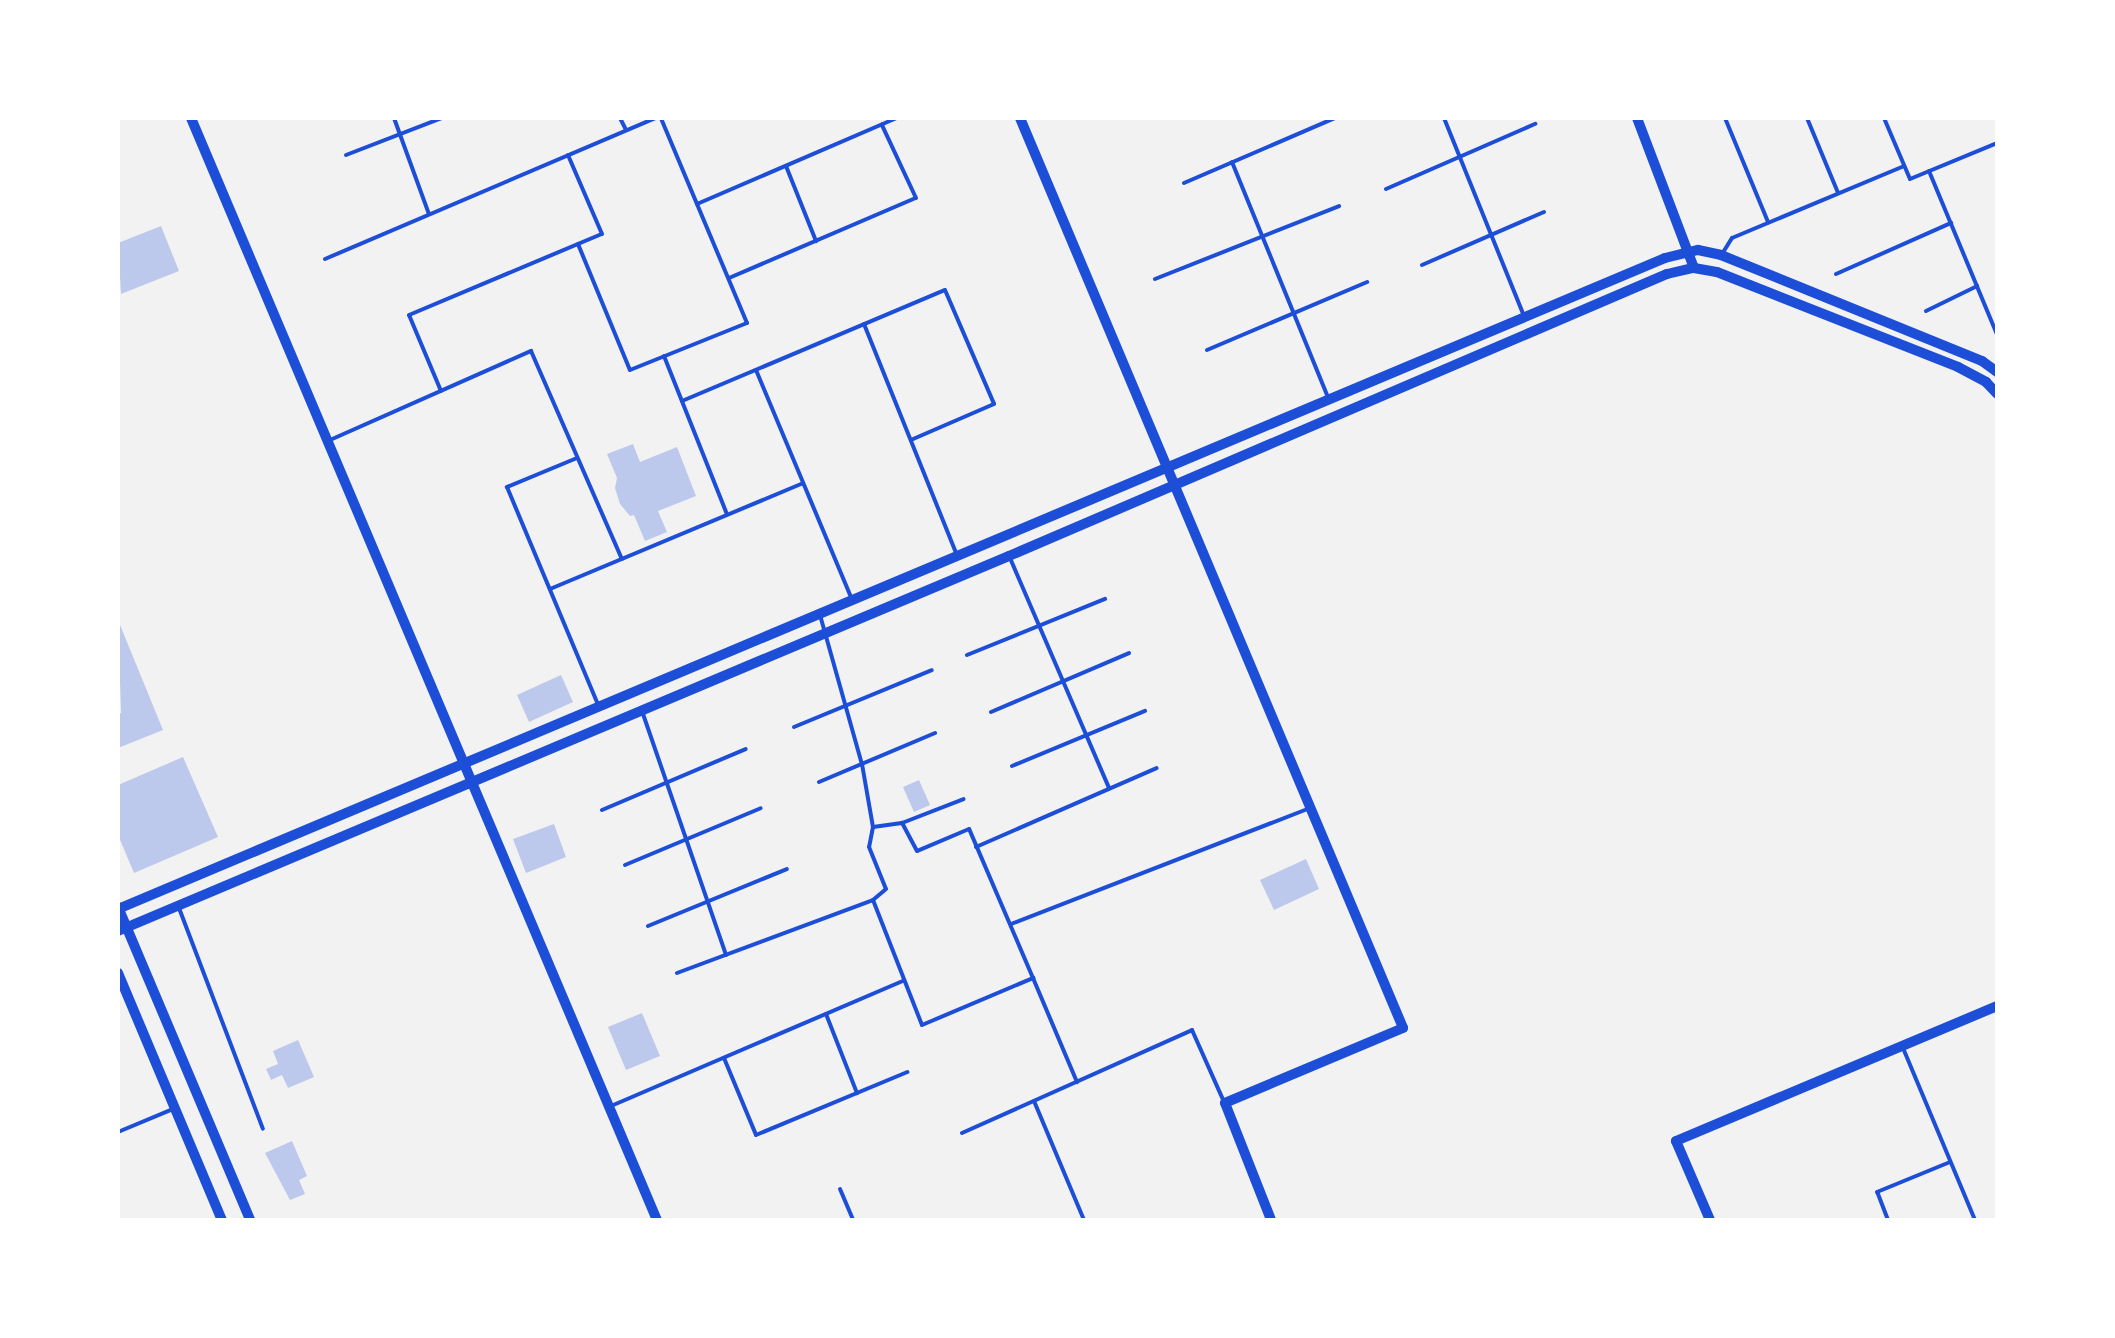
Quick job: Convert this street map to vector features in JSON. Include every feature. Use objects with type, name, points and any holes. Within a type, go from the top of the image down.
[{"type":"street","points":[[191,118],[657,1220]]},
{"type":"street","points":[[1020,118],[1403,1028],[1225,1103],[1271,1220]]},
{"type":"street","points":[[1637,118],[1694,268]]},
{"type":"street","points":[[250,1220],[122,929],[118,908],[958,558],[1665,258],[1698,250],[1721,255],[1982,361],[1997,372]]},
{"type":"street","points":[[122,929],[1009,556],[1667,274],[1694,268],[1717,272],[1958,367],[1996,389]]},
{"type":"street","points":[[118,973],[222,1220]]},
{"type":"street","points":[[1710,1220],[1676,1141],[1997,1006]]},
{"type":"lane","points":[[394,118],[429,214]]},
{"type":"lane","points":[[346,155],[442,118]]},
{"type":"lane","points":[[620,118],[626,130]]},
{"type":"lane","points":[[325,259],[658,118],[747,323],[630,370],[578,244]]},
{"type":"lane","points":[[697,204],[897,118]]},
{"type":"lane","points":[[1184,183],[1335,118]]},
{"type":"lane","points":[[1444,118],[1524,318]]},
{"type":"lane","points":[[1725,118],[1768,222]]},
{"type":"lane","points":[[1807,118],[1838,194]]},
{"type":"lane","points":[[1884,118],[1910,179],[1997,143]]},
{"type":"lane","points":[[1386,189],[1535,124]]},
{"type":"lane","points":[[728,278],[916,198],[882,125]]},
{"type":"lane","points":[[441,391],[409,315],[602,234],[568,155]]},
{"type":"lane","points":[[1232,162],[1330,400]]},
{"type":"lane","points":[[786,166],[816,241]]},
{"type":"lane","points":[[1721,255],[1732,238],[1904,166]]},
{"type":"lane","points":[[1929,171],[1997,334]]},
{"type":"lane","points":[[1155,279],[1339,206]]},
{"type":"lane","points":[[1422,265],[1544,212]]},
{"type":"lane","points":[[1836,274],[1951,223]]},
{"type":"lane","points":[[1207,350],[1367,282]]},
{"type":"lane","points":[[1926,311],[1977,286]]},
{"type":"lane","points":[[682,401],[945,290],[994,404],[911,440]]},
{"type":"lane","points":[[864,324],[958,558]]},
{"type":"lane","points":[[328,441],[531,351],[622,559]]},
{"type":"lane","points":[[664,356],[727,515]]},
{"type":"lane","points":[[756,370],[853,602]]},
{"type":"lane","points":[[578,458],[507,487],[598,707]]},
{"type":"lane","points":[[550,589],[803,483]]},
{"type":"lane","points":[[1009,556],[1109,788]]},
{"type":"lane","points":[[967,655],[1105,599]]},
{"type":"lane","points":[[677,973],[873,900],[886,889],[869,847],[873,827],[862,764],[820,615]]},
{"type":"lane","points":[[991,712],[1129,653]]},
{"type":"lane","points":[[794,727],[932,670]]},
{"type":"lane","points":[[642,711],[726,955]]},
{"type":"lane","points":[[1012,766],[1145,711]]},
{"type":"lane","points":[[819,782],[935,733]]},
{"type":"lane","points":[[602,810],[746,749]]},
{"type":"lane","points":[[976,847],[1157,768]]},
{"type":"lane","points":[[873,827],[902,823],[964,799]]},
{"type":"lane","points":[[625,865],[761,808]]},
{"type":"lane","points":[[1010,924],[1311,808]]},
{"type":"lane","points":[[902,823],[917,851],[969,829],[1077,1082]]},
{"type":"lane","points":[[648,926],[787,869]]},
{"type":"lane","points":[[873,900],[922,1025],[1033,978]]},
{"type":"lane","points":[[178,906],[263,1129]]},
{"type":"lane","points":[[609,1107],[903,981]]},
{"type":"lane","points":[[826,1014],[857,1093]]},
{"type":"lane","points":[[962,1133],[1192,1030],[1225,1103]]},
{"type":"lane","points":[[1902,1046],[1975,1220]]},
{"type":"lane","points":[[724,1058],[756,1135],[907,1072]]},
{"type":"lane","points":[[1034,1101],[1084,1220]]},
{"type":"lane","points":[[118,1132],[175,1108]]},
{"type":"lane","points":[[1888,1220],[1877,1192],[1950,1162]]},
{"type":"lane","points":[[840,1189],[853,1220]]},
{"type":"building","points":[[161,226],[179,271],[121,294],[118,243]]},
{"type":"building","points":[[633,444],[640,462],[677,447],[696,496],[658,511],[667,532],[645,541],[634,515],[630,516],[620,504],[615,488],[617,478],[607,454]]},
{"type":"building","points":[[118,620],[163,730],[118,748],[118,714],[121,713]]},
{"type":"building","points":[[561,675],[573,702],[529,722],[517,695]]},
{"type":"building","points":[[183,757],[218,837],[134,873],[118,835],[118,785]]},
{"type":"building","points":[[919,780],[930,805],[914,812],[903,787]]},
{"type":"building","points":[[554,824],[566,857],[526,873],[513,839]]},
{"type":"building","points":[[1306,859],[1319,889],[1274,910],[1260,880]]},
{"type":"building","points":[[642,1013],[660,1056],[626,1070],[608,1027]]},
{"type":"building","points":[[298,1040],[314,1077],[288,1088],[282,1075],[271,1080],[266,1069],[278,1064],[273,1051]]},
{"type":"building","points":[[292,1141],[307,1176],[299,1180],[305,1194],[290,1200],[265,1153]]}]
